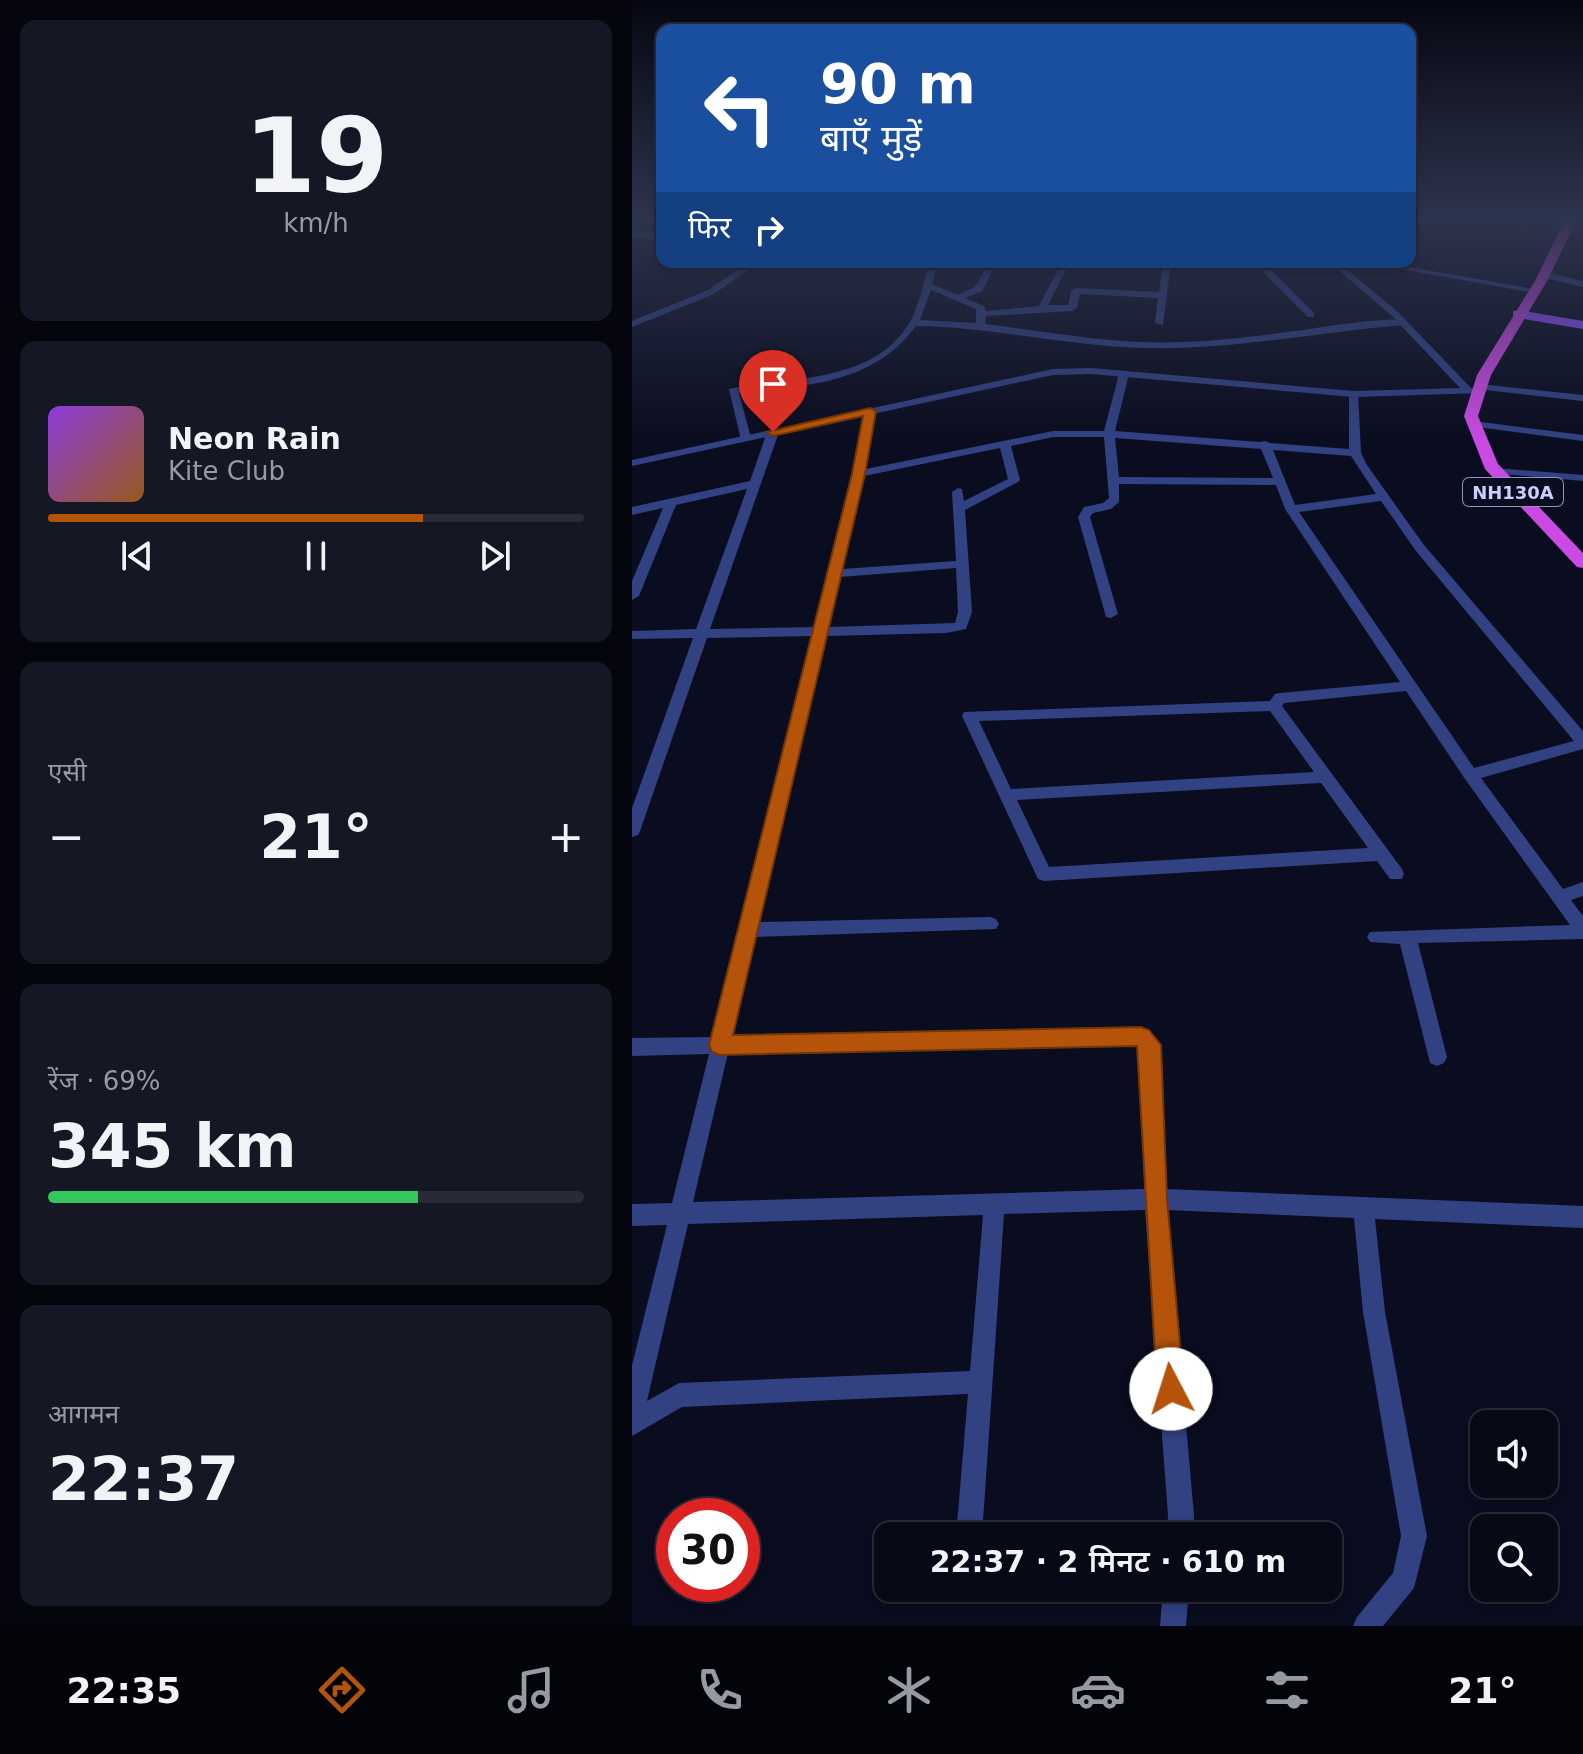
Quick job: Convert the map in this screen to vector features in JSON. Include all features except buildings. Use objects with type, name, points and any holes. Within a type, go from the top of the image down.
[{"type":"highway","name":"NH130A","points":[[1534,291],[1518,314],[1475,394],[1471,416],[1480,425],[1503,471],[1583,563]]},
{"type":"highway","name":"NH130A","points":[[1503,471],[1583,546]]},
{"type":"main road","points":[[1518,314],[1583,325]]},
{"type":"street","points":[[632,324],[713,291]]},
{"type":"street","points":[[745,438],[733,391],[848,375],[892,351],[913,323],[925,291]]},
{"type":"street","points":[[943,291],[981,308],[981,320]]},
{"type":"street","points":[[960,297],[975,291]]},
{"type":"street","points":[[1042,308],[1051,291]]},
{"type":"street","points":[[913,323],[981,320],[1042,308],[1072,308],[1076,291],[1163,295]]},
{"type":"street","points":[[1160,323],[1163,291]]},
{"type":"street","points":[[1287,291],[1311,315]]},
{"type":"street","points":[[1367,291],[1403,322],[1475,394]]},
{"type":"street","points":[[981,320],[1145,345],[1263,339],[1333,326],[1403,322]]},
{"type":"street","points":[[632,463],[1053,372],[1124,374],[1354,394],[1583,398]]},
{"type":"street","points":[[1111,614],[1084,517],[1088,510],[1113,503],[1109,434],[1124,374]]},
{"type":"street","points":[[1354,394],[1355,453],[1383,497],[1420,548],[1583,742],[1470,775]]},
{"type":"street","points":[[632,1413],[818,632],[859,474],[870,411]]},
{"type":"street","points":[[1480,425],[1583,438]]},
{"type":"street","points":[[632,831],[773,432]]},
{"type":"street","points":[[859,474],[1053,434],[1109,434],[1355,453]]},
{"type":"street","points":[[961,507],[1014,480],[1005,444]]},
{"type":"street","points":[[1265,444],[1291,509],[1470,775],[1583,930]]},
{"type":"street","points":[[1503,471],[1583,478]]},
{"type":"street","points":[[1114,480],[1280,482]]},
{"type":"street","points":[[632,511],[754,484]]},
{"type":"street","points":[[632,635],[961,626],[965,612],[958,492]]},
{"type":"street","points":[[1291,509],[1383,497]]},
{"type":"street","points":[[632,596],[671,503]]},
{"type":"street","points":[[833,574],[963,564]]},
{"type":"street","points":[[1274,706],[1280,698],[1409,686]]},
{"type":"street","points":[[1274,706],[1396,874]]},
{"type":"street","points":[[1274,706],[969,716],[1044,874],[1381,854]]},
{"type":"street","points":[[1006,795],[1325,777]]},
{"type":"street","points":[[1560,897],[1583,889]]},
{"type":"street","points":[[747,930],[990,924]]},
{"type":"street","points":[[1376,937],[1583,930]]},
{"type":"street","points":[[1407,936],[1437,1057]]},
{"type":"street","points":[[632,1047],[1141,1036],[1150,1045],[1155,1199],[1181,1522]]},
{"type":"street","points":[[632,1215],[1155,1199],[1583,1217]]},
{"type":"street","points":[[970,1522],[994,1204]]},
{"type":"street","points":[[1363,1207],[1374,1312],[1414,1536],[1405,1579],[1366,1626]]},
{"type":"street","points":[[632,1424],[679,1395],[981,1382]]},
{"type":"street","points":[[1173,1626],[1175,1602]]},
{"type":"route","points":[[773,432],[870,411],[859,474],[719,1045],[1141,1036],[1150,1045],[1155,1199],[1171,1389]]}]
